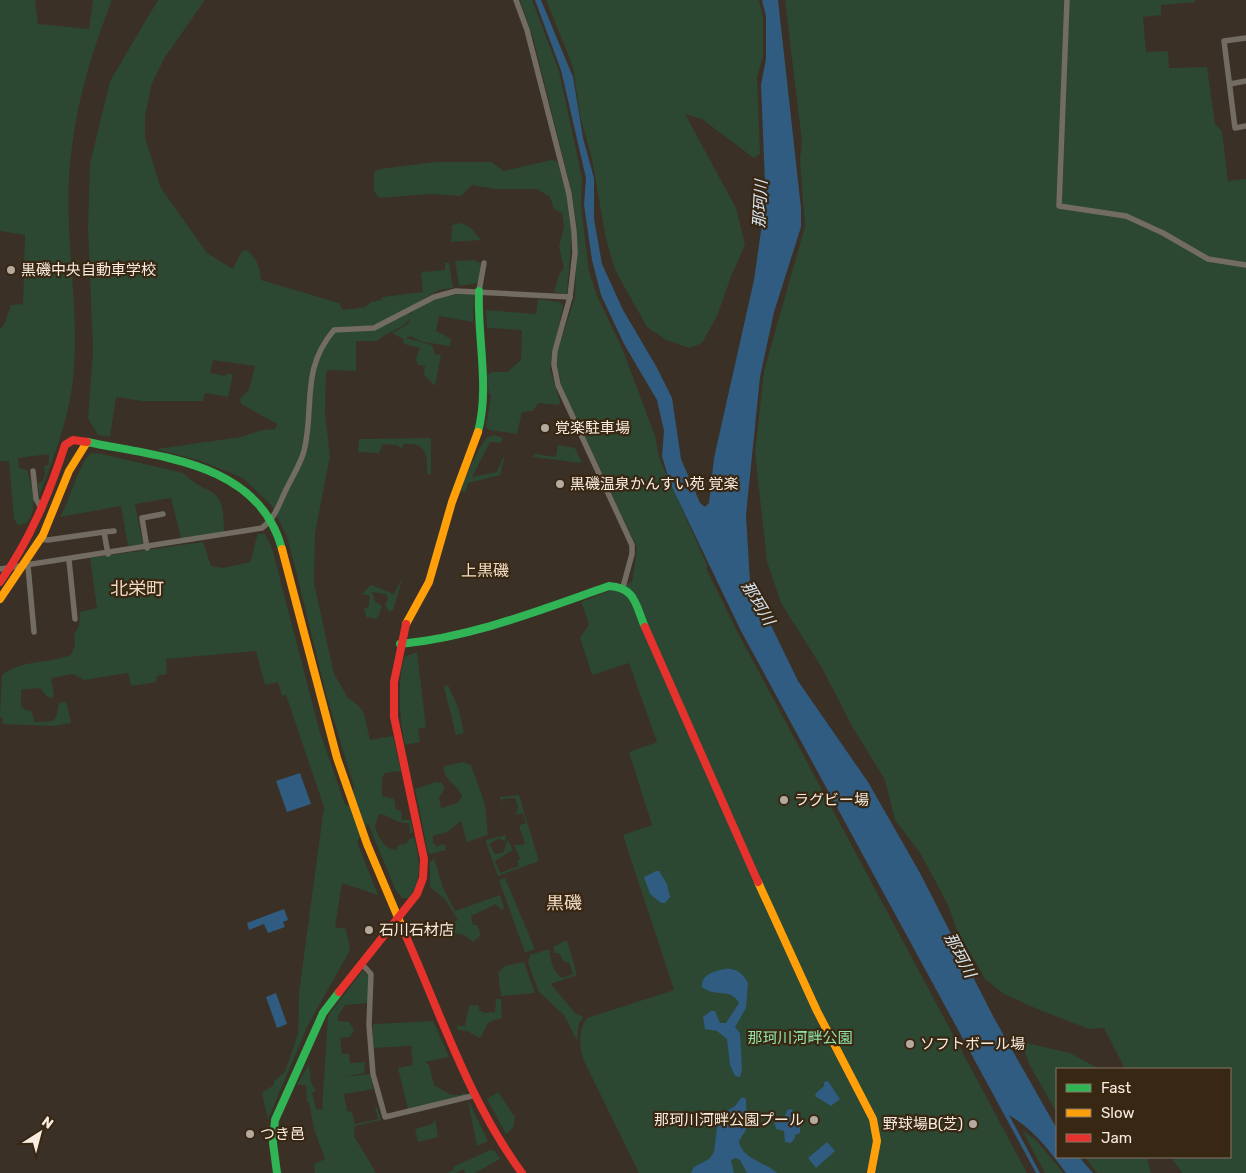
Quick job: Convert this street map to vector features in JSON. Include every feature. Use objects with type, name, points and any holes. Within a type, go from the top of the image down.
[{"type":"street","points":[[516,0],[527,30],[569,194],[575,253],[570,297],[555,351],[554,365],[558,385],[632,545],[632,554],[623,587]]},
{"type":"street","points":[[1067,0],[1059,206],[1126,216],[1163,233],[1208,259],[1246,265]]},
{"type":"street","points":[[1246,38],[1224,41],[1236,128],[1246,126]]},
{"type":"street","points":[[1230,84],[1246,81]]},
{"type":"street","points":[[277,1173],[273,1131],[278,1110],[323,1013],[417,894],[425,869],[394,717],[394,682],[400,644],[408,618],[430,582],[452,502],[479,430],[484,396],[478,319],[479,291],[484,263]]},
{"type":"street","points":[[0,569],[26,567],[255,531],[272,521],[304,451],[311,375],[321,350],[334,330],[374,328],[434,297],[456,291],[570,297]]},
{"type":"street","points":[[0,582],[42,511],[65,445],[73,440],[185,464],[218,474],[246,490],[260,504],[272,521],[278,535],[318,693],[347,789],[398,919],[476,1095],[504,1148],[522,1173]]},
{"type":"street","points":[[0,599],[26,567],[57,506],[77,452],[87,442]]},
{"type":"street","points":[[33,471],[36,499],[42,511]]},
{"type":"street","points":[[147,548],[142,518],[163,514]]},
{"type":"street","points":[[40,539],[48,540],[114,531]]},
{"type":"street","points":[[104,532],[108,554]]},
{"type":"street","points":[[69,560],[75,618]]},
{"type":"street","points":[[26,567],[34,632]]},
{"type":"street","points":[[400,644],[444,640],[609,586],[623,587],[634,600],[793,960],[873,1120],[877,1141],[872,1173]]},
{"type":"street","points":[[361,964],[371,974],[369,1035],[373,1074],[385,1117],[476,1095]]},
{"type":"green space","points":[[0,0],[35,0],[38,24],[89,29],[93,0],[112,0],[85,80],[76,121],[70,164],[68,192],[75,331],[70,401],[59,443],[39,496],[38,483],[42,482],[45,475],[44,466],[49,465],[49,454],[18,458],[19,468],[27,470],[31,484],[33,511],[25,523],[18,525],[14,519],[9,461],[0,461],[0,329],[4,325],[11,305],[23,304],[25,235],[0,231]]},
{"type":"green space","points":[[158,0],[205,0],[165,57],[152,83],[145,116],[145,138],[161,188],[207,253],[233,269],[242,251],[246,250],[257,263],[261,280],[339,303],[343,310],[365,307],[371,302],[382,300],[382,297],[423,292],[421,275],[423,272],[445,270],[445,263],[449,262],[453,288],[439,290],[408,308],[410,316],[414,310],[438,298],[474,293],[473,322],[439,316],[436,331],[451,339],[450,346],[423,342],[410,336],[406,338],[432,345],[435,354],[441,355],[435,386],[424,375],[425,366],[418,365],[416,359],[420,348],[404,344],[403,339],[392,333],[408,324],[410,318],[404,325],[377,341],[356,341],[356,371],[328,370],[326,374],[325,414],[330,456],[315,533],[314,583],[334,674],[348,698],[359,706],[364,714],[370,740],[393,736],[401,771],[385,773],[382,778],[382,796],[394,799],[396,810],[401,810],[402,820],[411,820],[413,832],[410,834],[409,823],[400,822],[379,814],[375,827],[382,842],[392,849],[396,850],[399,845],[406,844],[410,838],[415,839],[419,870],[416,884],[409,898],[402,898],[395,889],[368,823],[357,842],[378,895],[342,883],[335,927],[346,929],[350,950],[308,1025],[268,1119],[262,1093],[274,1085],[274,1081],[285,1072],[298,1034],[299,992],[324,807],[286,695],[282,696],[278,682],[265,685],[256,651],[166,659],[167,674],[157,676],[156,682],[131,686],[128,673],[84,680],[73,674],[51,678],[53,698],[47,697],[40,688],[21,690],[21,705],[25,710],[31,711],[35,722],[53,721],[57,714],[59,703],[65,702],[71,723],[54,726],[2,724],[3,720],[0,716],[2,675],[18,666],[71,655],[75,645],[74,635],[79,626],[80,612],[97,608],[90,558],[203,542],[211,566],[223,568],[250,562],[258,534],[265,534],[272,548],[319,729],[345,805],[348,806],[354,787],[326,694],[287,537],[272,506],[243,478],[198,460],[156,449],[241,437],[262,430],[275,429],[277,424],[241,404],[240,399],[249,390],[255,366],[213,360],[210,373],[225,376],[226,374],[233,374],[228,397],[205,393],[203,401],[142,401],[116,397],[110,437],[98,435],[88,419],[93,351],[88,228],[90,164],[110,81]]},
{"type":"green space","name":"那珂川河畔公園","points":[[520,0],[532,0],[559,71],[582,178],[581,206],[589,271],[597,296],[622,348],[655,436],[660,460],[707,565],[706,568],[737,631],[1027,1173],[639,1173],[583,1059],[580,1038],[587,1018],[674,990],[623,835],[652,825],[629,752],[657,742],[629,663],[592,675],[580,638],[589,624],[581,602],[632,582],[637,548],[562,388],[557,366],[558,350],[575,297],[577,231],[572,194],[534,41]]},
{"type":"green space","points":[[546,0],[759,0],[763,18],[763,56],[757,77],[760,154],[754,158],[702,119],[685,114],[736,208],[745,245],[717,316],[702,343],[690,348],[666,340],[647,327],[615,270],[606,239],[592,159],[580,116],[573,67]]},
{"type":"green space","points":[[785,0],[1195,0],[1195,2],[1161,5],[1161,15],[1143,17],[1146,52],[1168,51],[1169,68],[1207,67],[1215,124],[1222,131],[1228,181],[1246,179],[1246,1173],[1182,1173],[1172,1158],[1231,1158],[1231,1068],[1124,1068],[1104,1028],[1089,1029],[1037,1009],[1004,994],[985,979],[957,930],[947,903],[920,853],[895,820],[885,780],[852,726],[822,668],[781,603],[767,562],[755,453],[764,371],[805,226],[800,160],[802,142]]},
{"type":"green space","points":[[551,160],[557,161],[567,196],[572,233],[567,292],[565,294],[554,292],[559,275],[564,268],[559,247],[564,227],[562,213],[554,209],[550,197],[537,189],[495,189],[472,185],[461,196],[430,194],[379,198],[374,191],[374,172],[380,169],[435,162],[491,162],[504,171]]},
{"type":"green space","points":[[461,223],[470,227],[481,240],[451,242],[452,225]]},
{"type":"green space","points":[[474,260],[481,263],[478,283],[459,286],[455,261]]},
{"type":"green space","points":[[538,299],[560,302],[563,306],[550,369],[560,401],[559,405],[538,403],[533,411],[522,412],[517,434],[489,430],[486,427],[491,395],[489,393],[487,375],[492,372],[507,372],[521,360],[522,330],[487,328],[486,310],[536,314]]},
{"type":"green space","points":[[494,435],[503,438],[501,443],[490,442],[472,477],[497,472],[503,457],[500,475],[468,483],[465,492],[462,492],[461,489],[479,449],[487,437]]},
{"type":"green space","points":[[431,438],[431,475],[427,474],[426,455],[421,447],[417,445],[403,444],[403,449],[396,445],[383,444],[379,453],[358,452],[359,439]]},
{"type":"green space","points":[[558,445],[575,448],[582,463],[533,457],[535,454],[556,457]]},
{"type":"green space","points":[[91,453],[183,473],[218,498],[222,505],[224,532],[181,538],[171,498],[135,504],[143,544],[128,546],[121,506],[60,517],[83,464]]},
{"type":"green space","points":[[403,577],[393,610],[389,612],[385,605],[388,599],[386,594],[372,592],[375,602],[382,607],[377,619],[366,617],[364,608],[368,608],[370,596],[359,593],[363,593],[371,585],[394,594]]},
{"type":"green space","points":[[417,652],[426,727],[418,729],[420,742],[405,745],[401,722],[400,680],[404,657]]},
{"type":"green space","points":[[447,685],[459,710],[464,733],[456,735],[444,687]]},
{"type":"green space","points":[[463,762],[471,765],[485,804],[488,835],[467,842],[461,821],[447,832],[433,836],[433,842],[437,847],[442,844],[445,845],[446,850],[430,854],[428,853],[415,789],[436,782],[442,783],[445,788],[439,798],[441,808],[458,803],[462,796],[447,778],[443,768],[444,766]]},
{"type":"green space","points":[[519,795],[539,861],[498,876],[486,840],[506,835],[505,842],[499,838],[489,844],[495,854],[503,853],[508,840],[513,850],[495,861],[500,873],[519,866],[517,861],[520,859],[514,845],[525,844],[519,825],[526,823],[523,813],[515,815],[518,808],[515,798],[502,799],[504,809],[500,797]]},
{"type":"green space","points":[[434,858],[443,888],[455,911],[500,895],[504,908],[501,910],[496,904],[471,916],[473,925],[477,925],[481,935],[473,942],[464,935],[446,932],[444,928],[458,920],[445,899],[430,887],[430,862]]},
{"type":"green space","points":[[505,878],[535,949],[525,953],[499,880]]},
{"type":"green space","points":[[567,940],[577,975],[551,984],[575,1013],[583,1017],[579,1023],[577,1041],[564,1015],[539,992],[528,963],[530,955],[549,949],[558,975],[562,978],[573,974],[569,962],[564,962],[559,953],[555,953],[553,947]]},
{"type":"green space","points":[[524,962],[535,993],[501,996],[498,973],[505,966]]},
{"type":"green space","points":[[363,970],[369,978],[368,1003],[345,1005],[338,1016],[338,1021],[349,1022],[354,1030],[350,1037],[340,1038],[342,1054],[349,1054],[350,1063],[365,1062],[364,1073],[345,1077],[370,1074],[373,1089],[344,1094],[347,1111],[352,1112],[355,1124],[378,1119],[375,1107],[377,1107],[381,1120],[355,1126],[354,1136],[376,1173],[315,1173],[314,1164],[325,1159],[314,1129],[309,1102],[307,1101],[306,1085],[297,1085],[309,1064],[311,1083],[316,1091],[312,1092],[316,1109],[322,1110],[328,1016]]},
{"type":"green space","points":[[496,999],[501,999],[502,1018],[489,1022],[480,1038],[467,1031],[458,1030],[456,1026],[465,1026],[469,1006],[479,1005],[479,1010],[485,1013],[495,1012]]},
{"type":"green space","points":[[433,1021],[449,1057],[425,1062],[429,1065],[434,1085],[451,1095],[461,1095],[464,1092],[466,1095],[408,1109],[398,1068],[413,1065],[411,1046],[373,1048],[373,1024]]},
{"type":"green space","points":[[1022,1042],[1070,1053],[1098,1068],[1056,1068],[1056,1111],[1029,1064]]},
{"type":"green space","points":[[498,1092],[515,1117],[513,1128],[506,1134],[487,1099]]},
{"type":"green space","points":[[468,1100],[488,1141],[477,1146]]},
{"type":"green space","points":[[435,1119],[438,1137],[418,1142],[415,1129],[432,1124]]},
{"type":"green space","points":[[1022,1130],[1037,1141],[1063,1173],[1045,1173]]},
{"type":"green space","points":[[490,1150],[495,1151],[500,1159],[475,1173],[466,1173],[463,1169],[456,1173],[447,1173],[454,1170],[453,1167]]},
{"type":"green space","points":[[1086,1158],[1147,1158],[1151,1173],[1097,1173]]},
{"type":"water","name":"那珂川","points":[[535,0],[541,0],[573,77],[583,138],[594,178],[594,219],[602,264],[623,310],[656,366],[672,398],[681,459],[700,503],[705,507],[709,503],[714,458],[754,280],[763,217],[765,183],[761,85],[766,59],[766,16],[762,0],[778,0],[801,208],[801,227],[774,312],[760,377],[746,515],[750,582],[798,681],[868,782],[920,873],[994,1018],[1056,1127],[1056,1158],[1080,1158],[1093,1173],[1066,1173],[1034,1134],[1009,1115],[1040,1173],[1036,1173],[741,631],[670,483],[662,456],[664,431],[657,400],[624,344],[601,295],[592,260],[584,205],[586,178],[561,70]]},
{"type":"water","points":[[300,773],[311,804],[287,812],[276,781]]},
{"type":"water","points":[[659,871],[667,884],[670,897],[665,903],[661,903],[650,894],[644,877]]},
{"type":"water","points":[[284,909],[288,920],[283,922],[285,927],[268,933],[264,924],[249,930],[247,923]]},
{"type":"water","points":[[725,969],[733,969],[739,972],[748,983],[746,1008],[735,1027],[740,1033],[742,1070],[740,1077],[735,1076],[730,1065],[727,1039],[717,1031],[705,1029],[703,1017],[711,1011],[715,1011],[720,1023],[726,1023],[739,1003],[731,995],[712,992],[702,987],[706,976]]},
{"type":"water","points":[[276,993],[287,1024],[277,1028],[266,997]]},
{"type":"water","points":[[828,1081],[840,1099],[831,1106],[815,1096],[824,1086],[824,1082]]},
{"type":"water","points":[[742,1097],[746,1099],[747,1128],[739,1141],[741,1147],[749,1156],[777,1173],[747,1173],[740,1160],[736,1158],[731,1160],[734,1173],[691,1173],[694,1167],[709,1159],[714,1152],[718,1119],[735,1106]]},
{"type":"water","points":[[791,1109],[795,1113],[793,1120],[800,1123],[800,1133],[795,1135],[791,1143],[785,1142],[784,1131],[776,1129],[774,1122],[784,1119],[787,1110]]},
{"type":"water","points":[[827,1142],[835,1151],[816,1168],[808,1158]]},
{"type":"traffic: fast","points":[[478,432],[483,397],[479,291]]},
{"type":"traffic: fast","points":[[87,442],[175,460],[203,468],[229,481],[252,498],[270,520],[282,549]]},
{"type":"traffic: fast","points":[[400,644],[480,629],[609,586],[618,587],[630,594],[645,627]]},
{"type":"traffic: fast","points":[[277,1173],[273,1143],[275,1120],[323,1013],[339,992]]},
{"type":"traffic: slow","points":[[406,624],[429,582],[452,502],[478,432]]},
{"type":"traffic: slow","points":[[0,599],[43,535],[69,471],[87,442]]},
{"type":"traffic: slow","points":[[282,549],[337,758],[367,844],[405,934]]},
{"type":"traffic: slow","points":[[758,882],[817,1011],[873,1119],[877,1141],[871,1173]]},
{"type":"traffic: jam","points":[[0,582],[30,533],[65,445],[73,440],[87,442]]},
{"type":"traffic: jam","points":[[339,992],[417,894],[423,878],[424,859],[394,717],[394,682],[406,624]]},
{"type":"traffic: jam","points":[[645,627],[758,882]]},
{"type":"traffic: jam","points":[[405,934],[471,1087],[486,1117],[522,1173]]},
{"type":"place","name":"黒磯中央自動車学校","points":[[11,270]]},
{"type":"place","name":"覚楽駐車場","points":[[545,428]]},
{"type":"place","name":"黒磯温泉かんすい苑 覚楽","points":[[560,484]]},
{"type":"place","name":"ラグビー場","points":[[784,800]]},
{"type":"place","name":"石川石材店","points":[[369,930]]},
{"type":"place","name":"ソフトボール場","points":[[910,1044]]},
{"type":"place","name":"那珂川河畔公園プール","points":[[814,1120]]},
{"type":"place","name":"野球場B(芝)","points":[[973,1124]]},
{"type":"place","name":"つき邑","points":[[250,1134]]},
{"type":"district","name":"上黒磯","points":[[485,570]]},
{"type":"district","name":"北栄町","points":[[137,589]]},
{"type":"district","name":"黒磯","points":[[564,903]]}]
